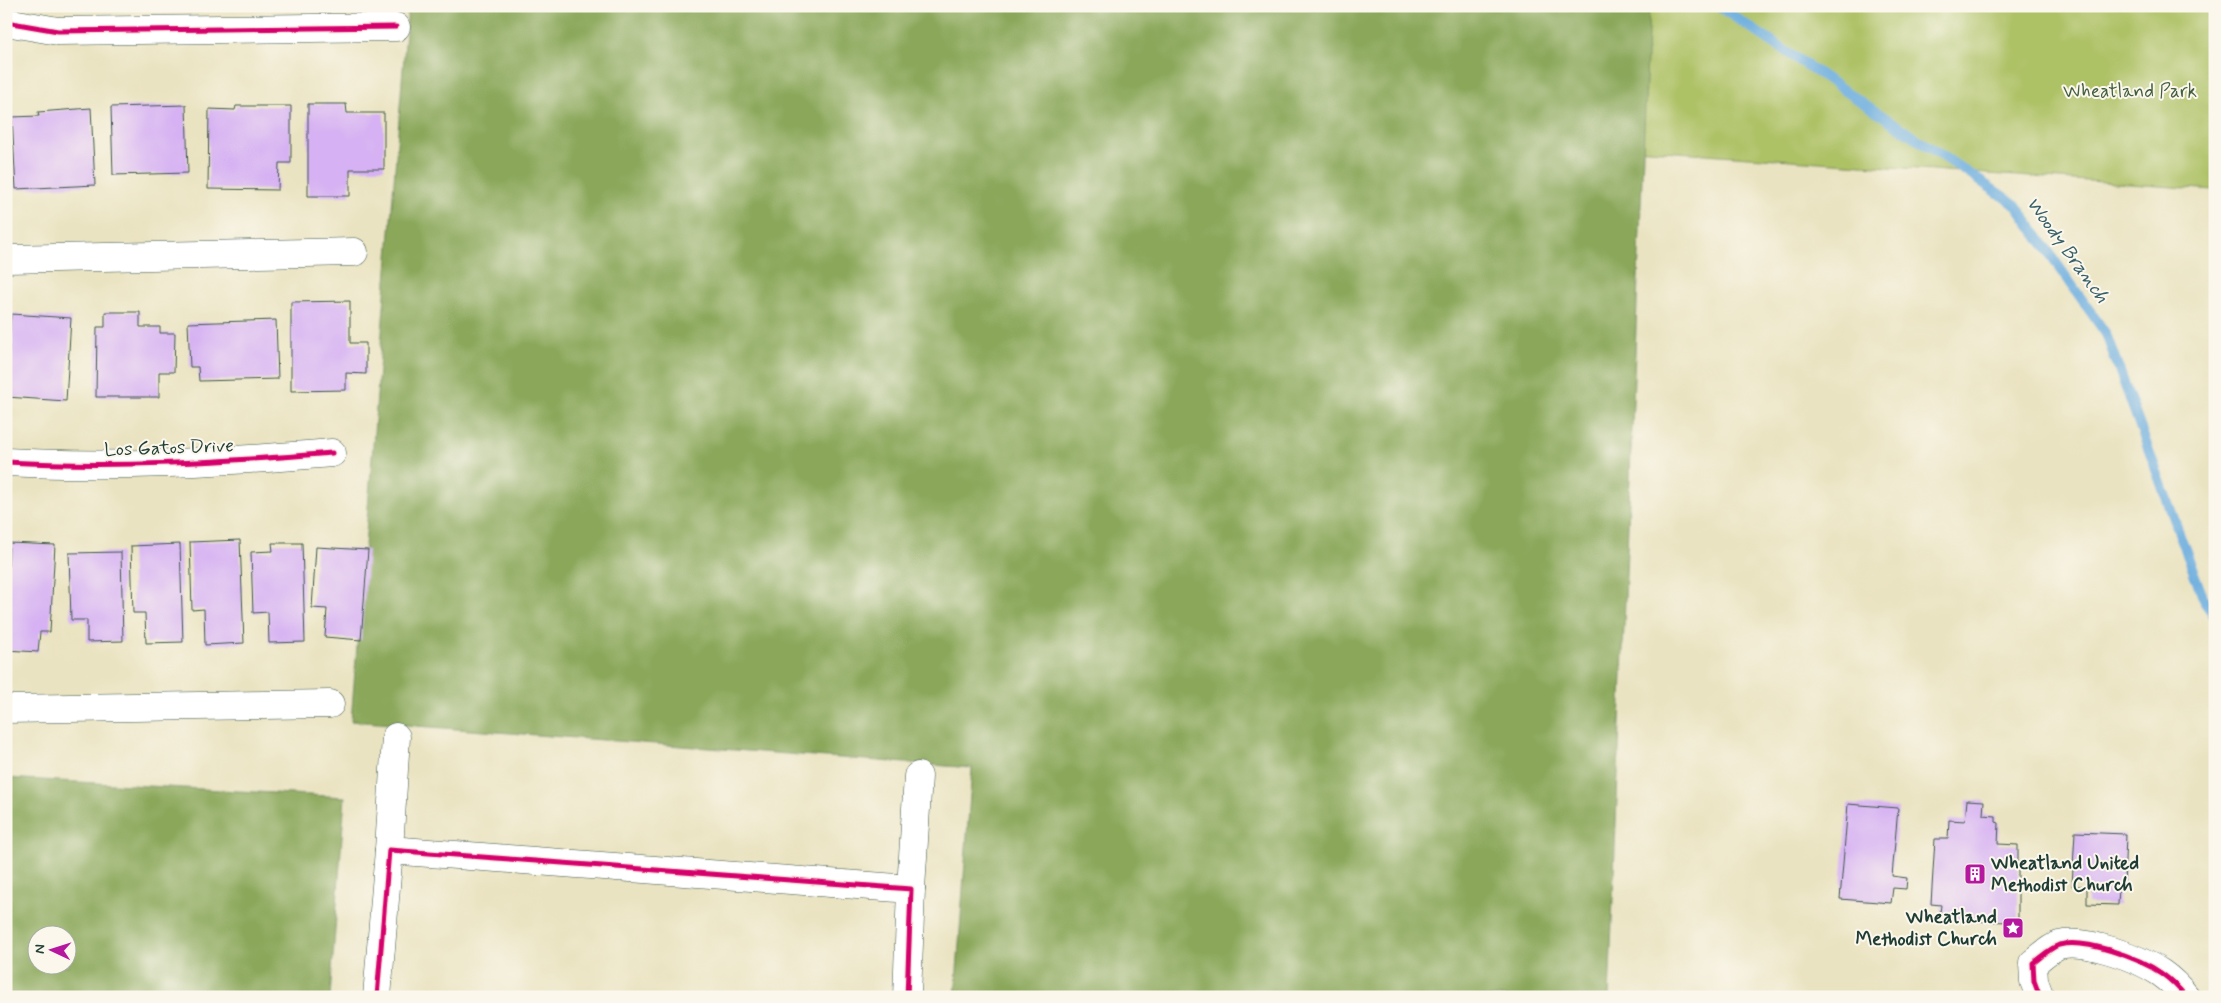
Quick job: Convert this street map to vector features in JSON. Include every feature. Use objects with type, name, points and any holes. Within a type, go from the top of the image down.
[{"type":"street","points":[[6,22],[58,31],[396,27]]},
{"type":"street","points":[[6,259],[354,252]]},
{"type":"street","name":"Los Gatos Drive","points":[[6,462],[92,465],[226,462],[332,454]]},
{"type":"street","points":[[6,709],[330,704]]},
{"type":"street","points":[[377,997],[396,737]]},
{"type":"street","points":[[907,997],[918,776]]},
{"type":"street","points":[[389,850],[911,889]]},
{"type":"street","points":[[2040,997],[2034,981],[2033,962],[2058,946],[2078,944],[2098,947],[2143,963],[2161,973],[2186,997]]},
{"type":"green space","points":[[408,6],[1649,6],[1609,997],[955,997],[972,768],[351,721]]},
{"type":"green space","name":"Wheatland Park","points":[[1643,6],[2215,6],[2215,190],[1635,149]]},
{"type":"green space","points":[[6,778],[345,797],[330,997],[6,997]]},
{"type":"building","points":[[308,104],[346,104],[347,113],[384,113],[384,169],[350,169],[350,196],[308,196]]},
{"type":"building","points":[[186,105],[188,173],[113,175],[111,107]]},
{"type":"building","points":[[236,106],[291,106],[291,163],[279,163],[278,190],[208,189],[209,109],[235,110]]},
{"type":"building","points":[[91,108],[95,185],[16,189],[12,117],[39,116],[38,112]]},
{"type":"building","points":[[350,301],[350,343],[366,343],[366,374],[346,373],[346,390],[291,391],[291,302]]},
{"type":"building","points":[[105,312],[140,312],[140,327],[160,327],[160,333],[175,333],[174,372],[159,372],[159,397],[96,397],[97,327],[105,327]]},
{"type":"building","points":[[11,314],[71,318],[66,401],[6,397]]},
{"type":"building","points":[[276,320],[278,379],[199,381],[198,367],[190,367],[188,323]]},
{"type":"building","points":[[240,540],[244,643],[205,645],[204,609],[192,610],[190,542]]},
{"type":"building","points":[[9,543],[55,545],[50,632],[40,632],[38,652],[6,650]]},
{"type":"building","points":[[272,543],[302,543],[305,642],[269,643],[268,612],[253,613],[251,552],[273,551]]},
{"type":"building","points":[[180,544],[183,642],[146,643],[145,613],[133,613],[131,546]]},
{"type":"building","points":[[316,547],[368,550],[361,640],[325,637],[327,609],[312,608]]},
{"type":"building","points":[[121,552],[123,641],[87,642],[87,620],[71,620],[69,553]]},
{"type":"building","name":"Wheatland United Methodist Church","points":[[1967,800],[1984,801],[1983,815],[1996,816],[1996,822],[1999,823],[1998,844],[2018,845],[2018,922],[1953,921],[1954,913],[1940,913],[1941,905],[1931,904],[1935,839],[1948,839],[1949,820],[1965,821]]},
{"type":"building","points":[[1848,804],[1898,808],[1892,876],[1907,878],[1906,889],[1893,888],[1891,903],[1840,899]]},
{"type":"building","points":[[2075,832],[2126,834],[2124,887],[2119,887],[2118,905],[2087,904],[2087,886],[2072,886]]},
{"type":"waterway","name":"Woody Branch","points":[[1718,6],[2016,205],[2106,334],[2205,603],[2215,616]]},
{"type":"cycle path","points":[[6,22],[58,31],[396,27]]},
{"type":"cycle path","points":[[6,462],[47,464],[169,463],[332,453]]},
{"type":"cycle path","points":[[377,997],[389,850],[911,889],[907,997]]},
{"type":"cycle path","points":[[2040,997],[2034,981],[2033,963],[2056,946],[2070,944],[2097,947],[2139,961],[2165,976],[2186,997]]},
{"type":"place","name":"Wheatland United Methodist Church","points":[[1975,874]]},
{"type":"place","name":"Wheatland Methodist Church","points":[[2013,928]]}]
